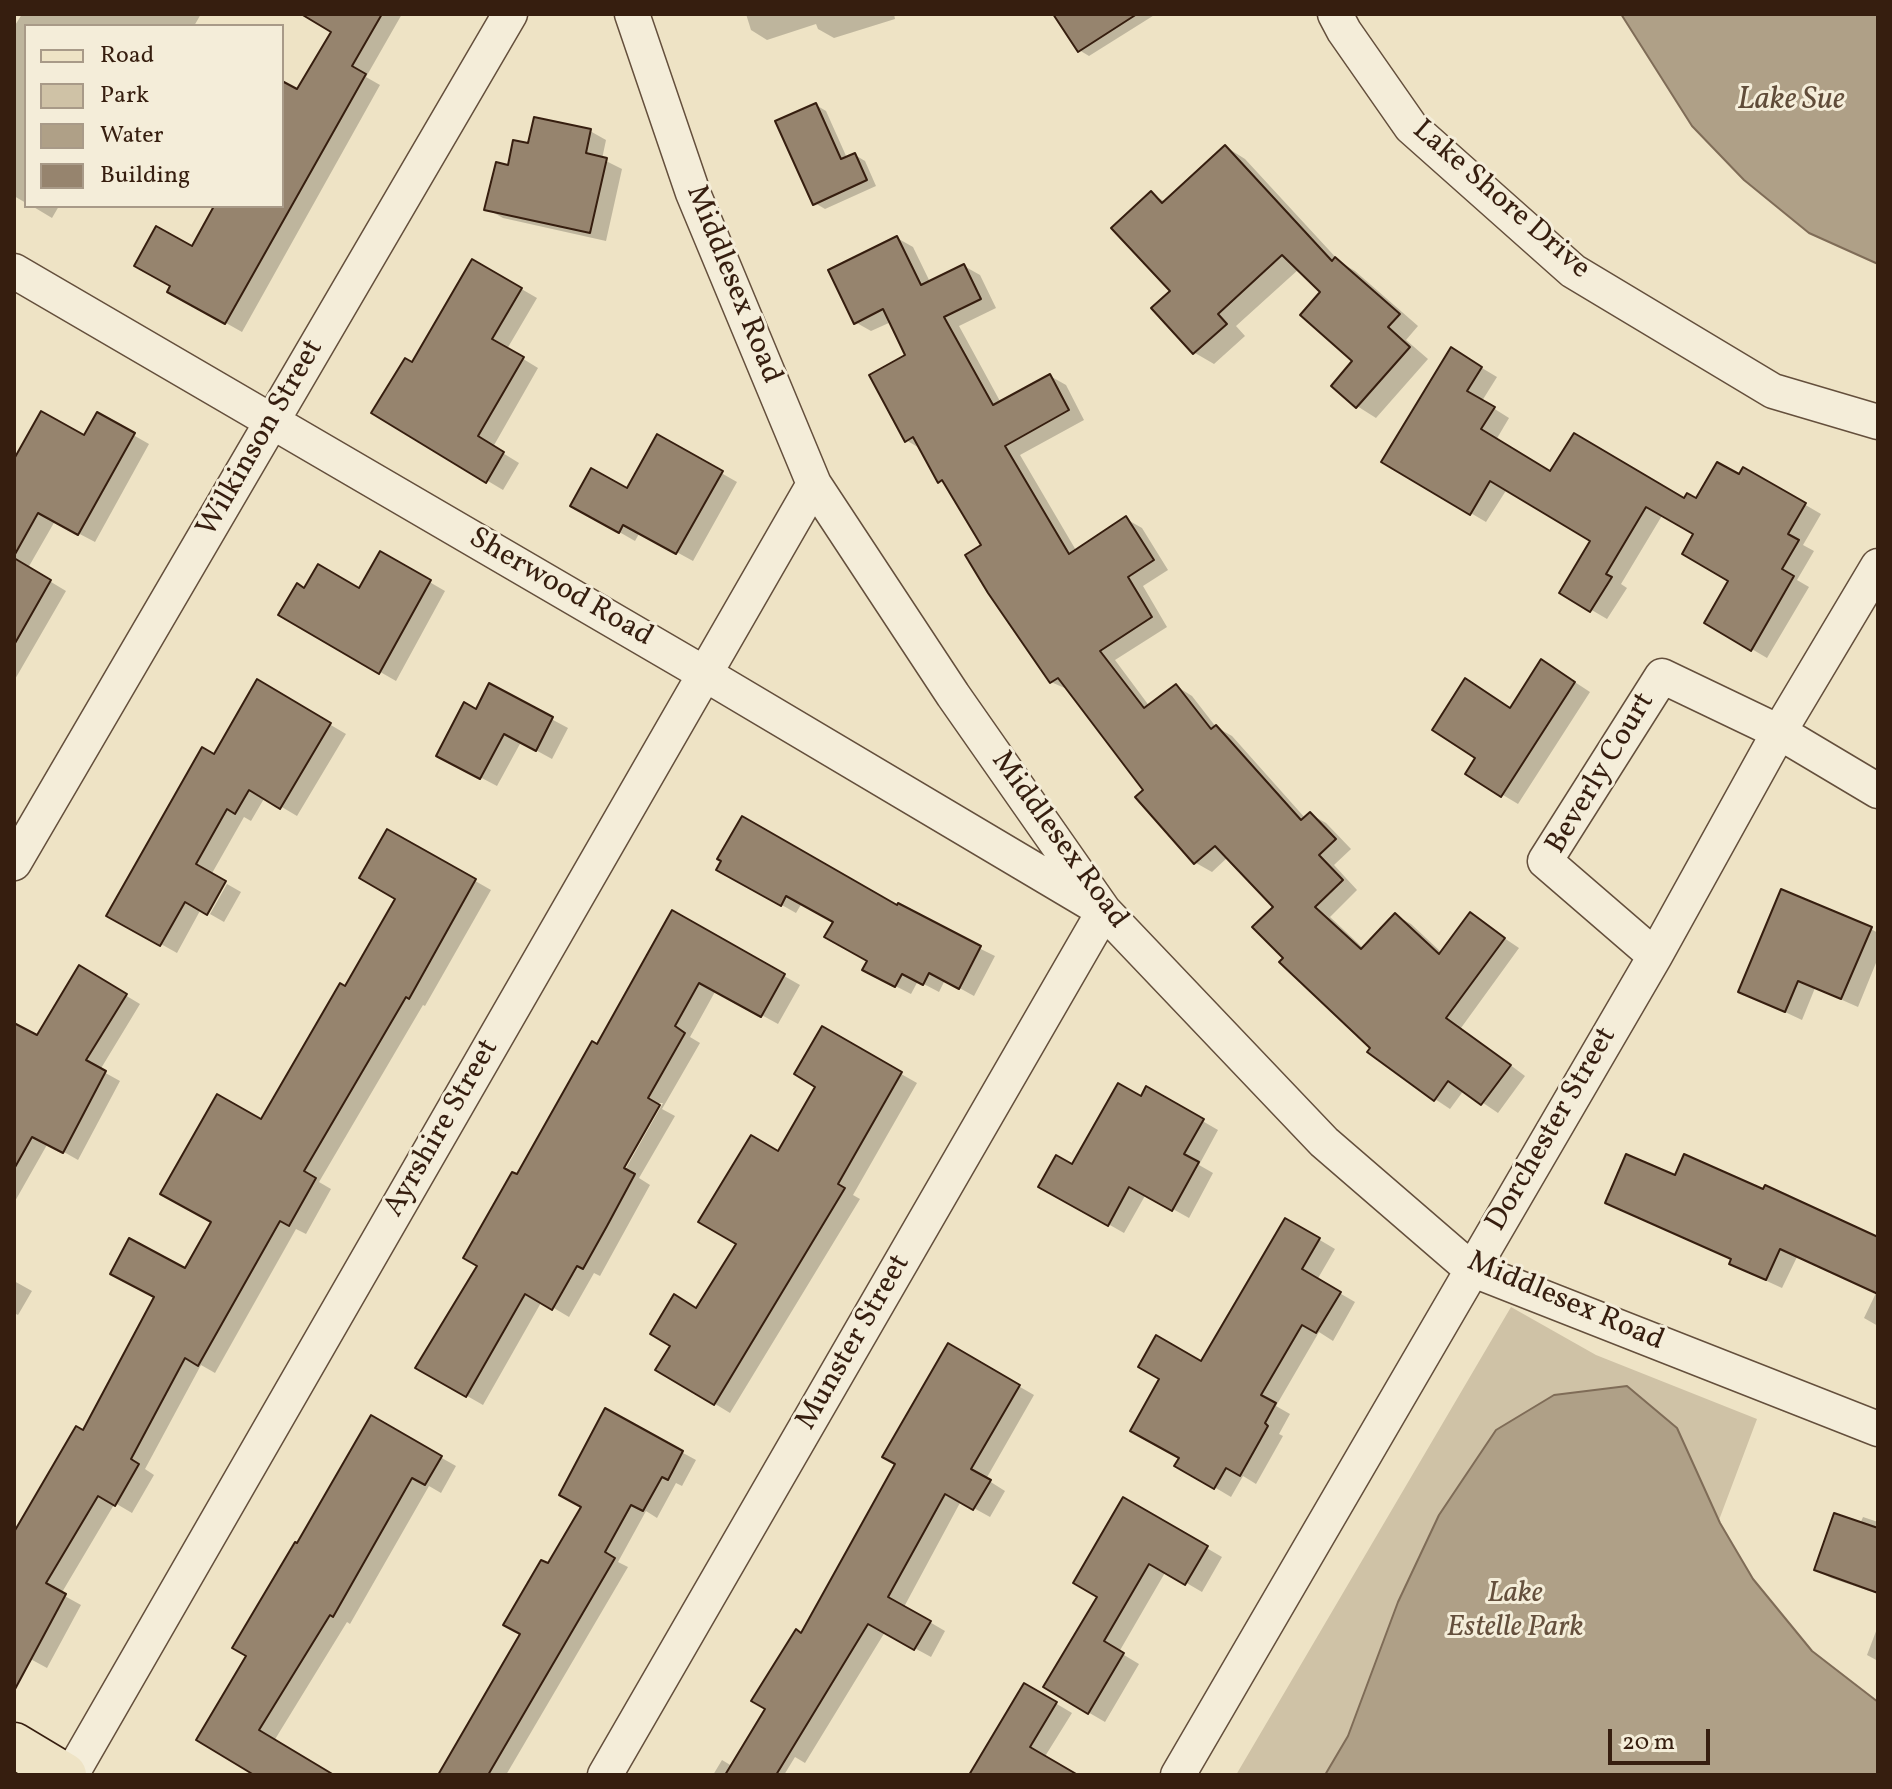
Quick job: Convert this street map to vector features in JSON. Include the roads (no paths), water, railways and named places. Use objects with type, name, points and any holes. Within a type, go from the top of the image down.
[{"type":"main road","points":[[14,1745],[64,1775]]},
{"type":"street","name":"Wilkinson Street","points":[[14,863],[510,14]]},
{"type":"street","name":"Middlesex Road","points":[[632,14],[693,193],[814,484],[953,695],[1104,911],[1324,1142],[1471,1269],[1878,1429]]},
{"type":"street","name":"Lake Shore Drive","points":[[1335,14],[1411,127],[1573,271],[1773,391],[1878,422]]},
{"type":"street","name":"Sherwood Road","points":[[14,271],[1104,911]]},
{"type":"street","name":"Ayrshire Street","points":[[71,1775],[814,484]]},
{"type":"street","name":"Dorchester Street","points":[[1178,1775],[1655,956],[1779,732],[1878,566]]},
{"type":"street","name":"Beverly Court","points":[[1655,956],[1545,861],[1662,676],[1779,732]]},
{"type":"street","points":[[1779,732],[1878,791]]},
{"type":"street","name":"Munster Street","points":[[605,1775],[1104,911]]},
{"type":"water","name":"Lake Sue","points":[[1621,14],[1878,14],[1878,264],[1809,233],[1744,180],[1692,126]]},
{"type":"water","name":"Lake Estelle Park","points":[[1627,1386],[1677,1428],[1720,1523],[1753,1579],[1812,1651],[1878,1702],[1878,1775],[1325,1775],[1348,1736],[1398,1602],[1439,1515],[1496,1430],[1554,1395]]}]
